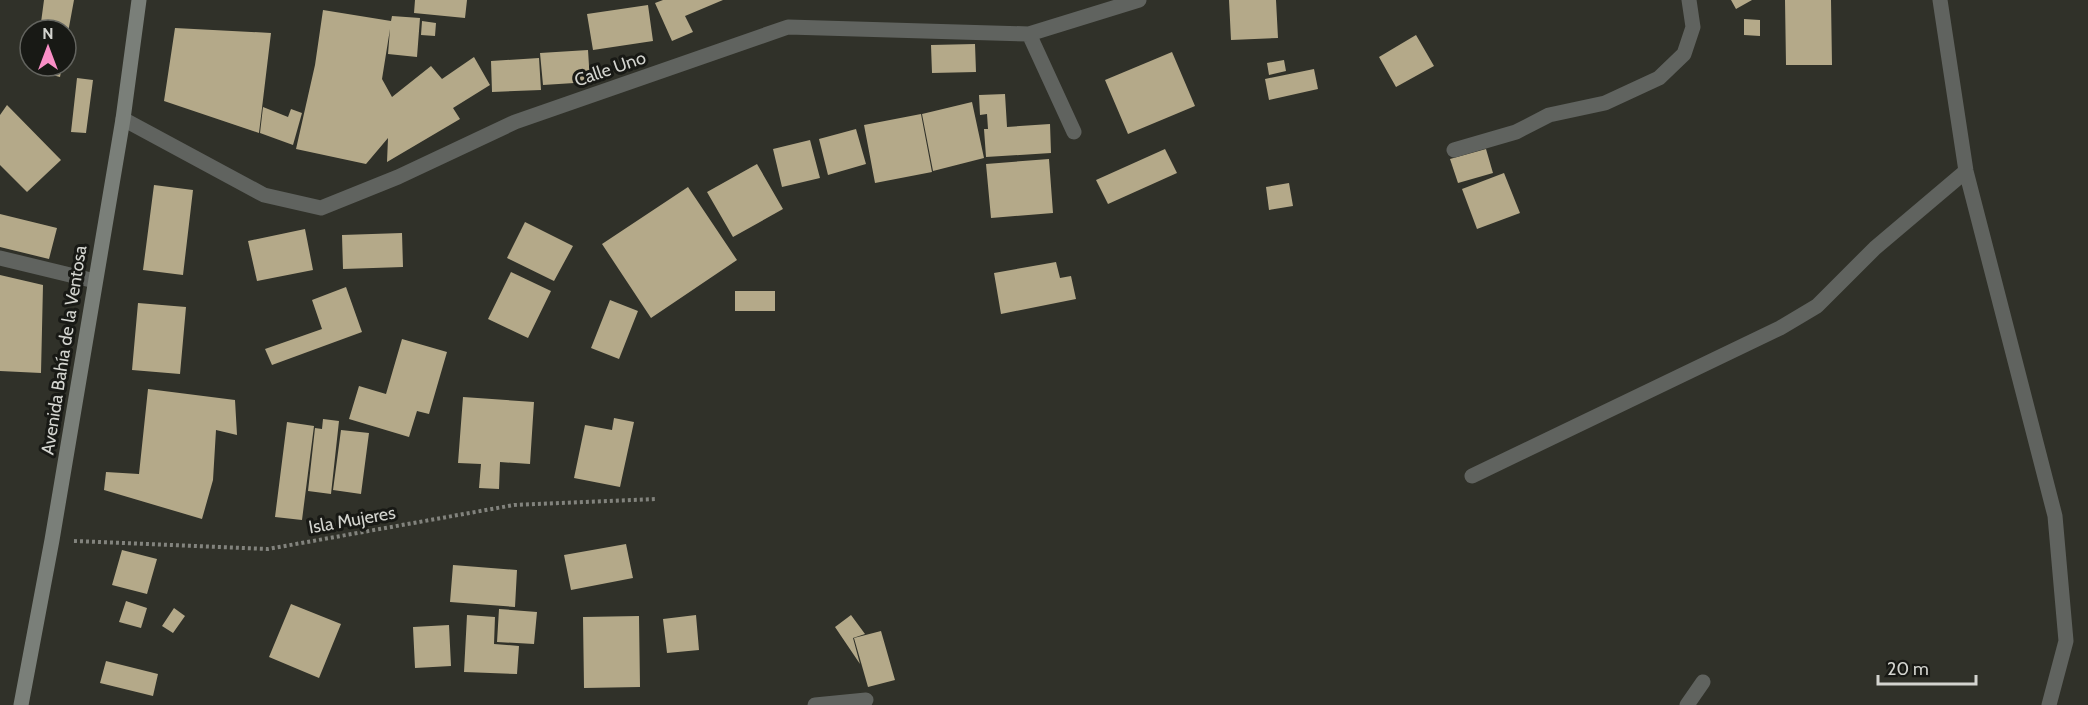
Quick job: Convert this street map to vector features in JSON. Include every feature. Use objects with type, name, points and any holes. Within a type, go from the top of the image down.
[{"type":"main road","name":"Avenida Bahía de la Ventosa","points":[[21,705],[52,540],[123,119],[140,0]]},
{"type":"street","name":"Calle Uno","points":[[123,119],[264,195],[321,208],[398,177],[515,122],[788,27],[1029,34],[1139,0]]},
{"type":"street","points":[[1454,150],[1516,132],[1550,115],[1605,103],[1659,78],[1684,54],[1694,27],[1689,0]]},
{"type":"street","points":[[1940,0],[1966,171],[2055,516],[2066,640],[2049,705]]},
{"type":"street","points":[[1029,34],[1074,132]]},
{"type":"street","points":[[1472,476],[1780,328],[1817,306],[1875,248],[1966,171]]},
{"type":"street","points":[[0,258],[94,281]]},
{"type":"street","points":[[1687,705],[1703,682]]},
{"type":"street","points":[[815,705],[866,700]]},
{"type":"path","name":"Isla Mujeres","points":[[52,540],[267,549],[514,505],[657,499]]},
{"type":"building","points":[[44,0],[74,0],[71,18],[42,18]]},
{"type":"building","points":[[415,0],[467,0],[465,18],[414,13]]},
{"type":"building","points":[[663,0],[723,0],[685,16],[693,32],[672,41],[655,3]]},
{"type":"building","points":[[1229,0],[1276,0],[1278,38],[1231,40]]},
{"type":"building","points":[[1731,0],[1752,0],[1736,9]]},
{"type":"building","points":[[1785,0],[1831,0],[1832,65],[1786,65]]},
{"type":"building","points":[[648,5],[653,41],[593,50],[587,14]]},
{"type":"building","points":[[323,10],[391,21],[392,16],[420,18],[417,57],[388,54],[390,29],[382,79],[392,97],[431,66],[442,79],[474,57],[490,85],[453,108],[460,119],[387,162],[388,138],[366,164],[296,149],[315,65]]},
{"type":"building","points":[[1744,19],[1760,20],[1760,36],[1744,35]]},
{"type":"building","points":[[422,21],[436,23],[435,36],[421,35]]},
{"type":"building","points":[[175,28],[271,33],[259,133],[164,101]]},
{"type":"building","points":[[1416,35],[1434,66],[1396,87],[1379,57]]},
{"type":"building","points":[[975,44],[976,72],[932,73],[931,45]]},
{"type":"building","points":[[588,50],[590,82],[543,85],[540,53]]},
{"type":"building","points":[[1172,52],[1195,106],[1128,134],[1105,80]]},
{"type":"building","points":[[539,58],[541,90],[492,92],[491,61]]},
{"type":"building","points":[[1284,60],[1286,71],[1269,75],[1267,63]]},
{"type":"building","points":[[1314,69],[1318,89],[1269,100],[1265,79]]},
{"type":"building","points":[[77,78],[93,80],[86,133],[71,132]]},
{"type":"building","points":[[1005,94],[1007,127],[1050,124],[1051,153],[986,157],[984,129],[988,129],[987,114],[980,115],[979,95]]},
{"type":"building","points":[[972,102],[984,158],[933,171],[922,114]]},
{"type":"building","points":[[7,105],[61,160],[27,192],[0,165],[0,115]]},
{"type":"building","points":[[263,107],[288,117],[291,109],[302,113],[293,145],[260,133]]},
{"type":"building","points":[[921,114],[932,172],[875,183],[864,125]]},
{"type":"building","points":[[856,129],[866,164],[828,175],[819,139]]},
{"type":"building","points":[[810,140],[820,178],[782,187],[773,149]]},
{"type":"building","points":[[1165,149],[1177,173],[1108,204],[1096,180]]},
{"type":"building","points":[[1486,149],[1493,173],[1458,183],[1450,159]]},
{"type":"building","points":[[1049,159],[1053,213],[991,218],[986,164]]},
{"type":"building","points":[[757,164],[783,209],[733,237],[707,192]]},
{"type":"building","points":[[1504,173],[1520,213],[1477,229],[1462,189]]},
{"type":"building","points":[[1289,183],[1293,206],[1269,210],[1266,187]]},
{"type":"building","points":[[154,185],[193,190],[183,275],[143,270]]},
{"type":"building","points":[[688,187],[737,260],[651,318],[602,244]]},
{"type":"building","points":[[0,214],[57,228],[49,259],[0,247]]},
{"type":"building","points":[[525,222],[573,246],[554,281],[507,258]]},
{"type":"building","points":[[305,229],[313,270],[257,281],[248,241]]},
{"type":"building","points":[[402,233],[403,267],[343,269],[342,235]]},
{"type":"building","points":[[1056,262],[1060,278],[1071,276],[1076,299],[1001,314],[994,273]]},
{"type":"building","points":[[511,272],[551,291],[528,338],[488,319]]},
{"type":"building","points":[[0,275],[43,285],[41,373],[0,371]]},
{"type":"building","points":[[346,287],[362,332],[272,365],[265,349],[322,329],[312,300]]},
{"type":"building","points":[[735,291],[775,291],[775,311],[735,311]]},
{"type":"building","points":[[610,300],[638,311],[619,359],[591,348]]},
{"type":"building","points":[[138,303],[186,307],[180,374],[132,370]]},
{"type":"building","points":[[402,339],[447,352],[429,414],[417,411],[409,437],[349,419],[359,386],[386,394]]},
{"type":"building","points":[[148,389],[235,400],[237,435],[216,430],[213,480],[202,519],[104,490],[106,472],[139,474]]},
{"type":"building","points":[[463,397],[534,402],[530,464],[500,462],[499,489],[479,488],[481,464],[458,463]]},
{"type":"building","points":[[614,418],[634,422],[620,487],[574,478],[585,425],[612,430]]},
{"type":"building","points":[[323,419],[339,421],[331,494],[308,491],[315,428],[322,429]]},
{"type":"building","points":[[287,422],[314,426],[302,520],[275,517]]},
{"type":"building","points":[[341,430],[369,433],[361,494],[333,490]]},
{"type":"building","points":[[626,544],[633,578],[571,590],[564,555]]},
{"type":"building","points":[[122,550],[157,559],[147,594],[112,585]]},
{"type":"building","points":[[453,565],[517,570],[515,607],[450,602]]},
{"type":"building","points":[[126,601],[147,608],[141,628],[119,622]]},
{"type":"building","points":[[291,604],[341,624],[319,678],[269,657]]},
{"type":"building","points":[[174,608],[185,616],[173,633],[162,626]]},
{"type":"building","points":[[499,609],[537,612],[534,644],[497,642]]},
{"type":"building","points":[[467,615],[495,617],[494,644],[519,646],[517,674],[464,672]]},
{"type":"building","points":[[696,615],[699,650],[667,653],[663,619]]},
{"type":"building","points":[[851,615],[865,634],[853,638],[860,664],[835,627]]},
{"type":"building","points":[[639,616],[640,687],[584,688],[583,617]]},
{"type":"building","points":[[449,625],[451,666],[415,668],[413,627]]},
{"type":"building","points":[[881,631],[895,680],[868,687],[854,638]]},
{"type":"building","points":[[106,661],[158,674],[153,696],[100,683]]}]
